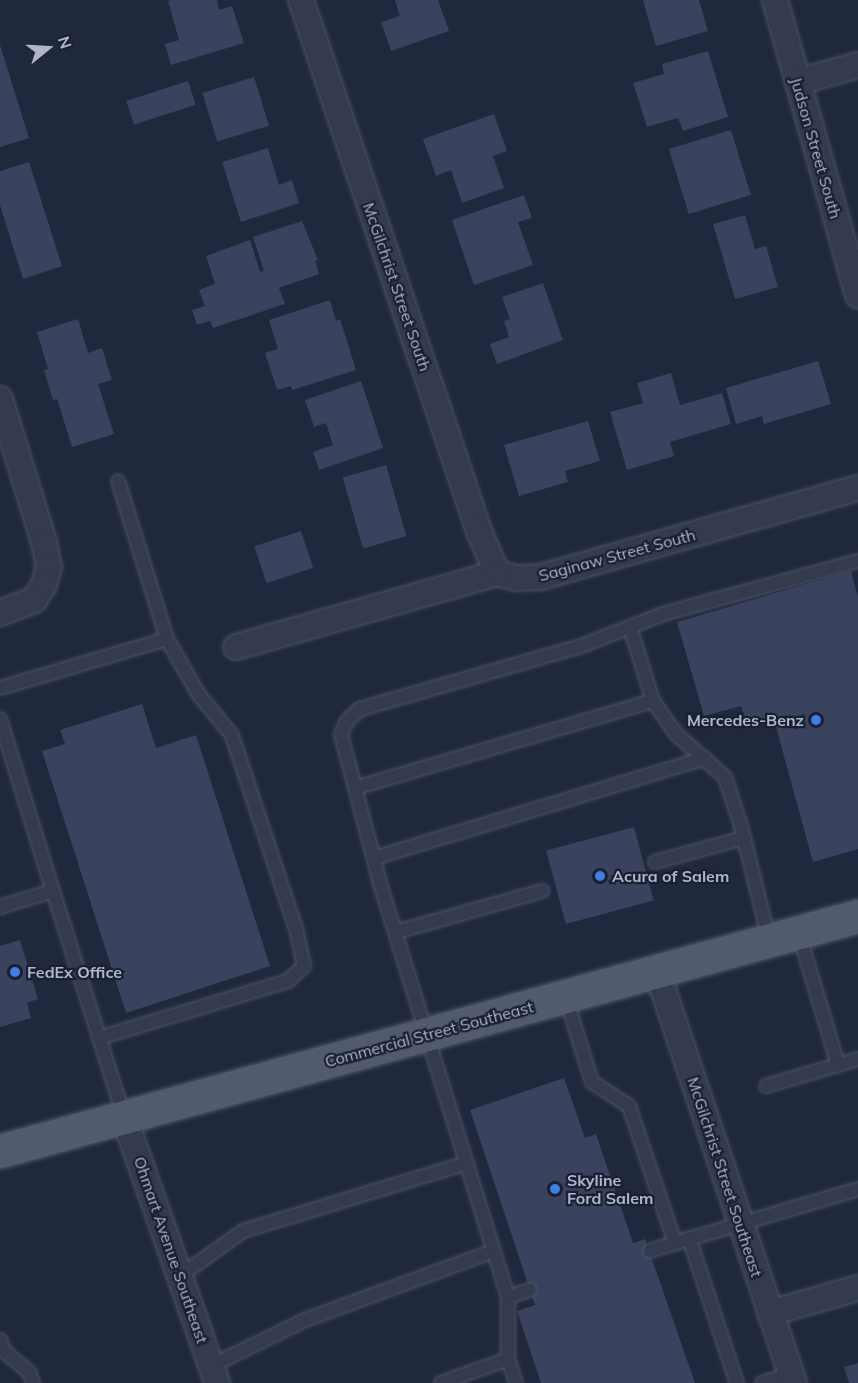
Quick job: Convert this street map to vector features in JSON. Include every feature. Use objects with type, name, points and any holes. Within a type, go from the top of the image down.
[{"type":"main road","name":"Commercial Street Southeast","points":[[0,1152],[858,916]]},
{"type":"street","name":"McGilchrist Street South","points":[[301,0],[479,531],[497,573]]},
{"type":"street","name":"Judson Street South","points":[[775,0],[858,296]]},
{"type":"street","points":[[798,82],[858,65]]},
{"type":"street","points":[[0,399],[45,542],[49,567],[44,585],[34,600],[0,613]]},
{"type":"street","name":"Saginaw Street South","points":[[236,647],[497,573],[516,578],[541,577],[858,488]]},
{"type":"street","name":"McGilchrist Street Southeast","points":[[657,971],[792,1379]]},
{"type":"street","name":"Ohmart Avenue Southeast","points":[[124,1117],[214,1374]]},
{"type":"street","points":[[770,1313],[858,1288]]},
{"type":"lane","points":[[99,1038],[288,981],[304,966],[296,929],[232,735],[199,695],[167,639],[118,480]]},
{"type":"lane","points":[[516,1383],[508,1359],[508,1298],[374,858],[342,734],[347,721],[360,709],[584,645],[663,614],[858,561]]},
{"type":"lane","points":[[630,627],[653,700],[676,734],[725,777],[744,838],[838,1065]]},
{"type":"lane","points":[[0,688],[167,639]]},
{"type":"lane","points":[[355,788],[653,700]]},
{"type":"lane","points":[[0,718],[124,1117]]},
{"type":"lane","points":[[374,858],[705,759]]},
{"type":"lane","points":[[655,862],[744,838]]},
{"type":"lane","points":[[0,907],[53,891]]},
{"type":"lane","points":[[396,932],[542,891]]},
{"type":"lane","points":[[566,996],[592,1082],[629,1106],[675,1243]]},
{"type":"lane","points":[[765,1086],[858,1059]]},
{"type":"lane","points":[[180,1276],[243,1231],[467,1163]]},
{"type":"lane","points":[[650,1251],[740,1221],[858,1189]]},
{"type":"lane","points":[[688,1238],[737,1383]]},
{"type":"lane","points":[[214,1374],[305,1320],[494,1251]]},
{"type":"lane","points":[[508,1298],[530,1290]]},
{"type":"lane","points":[[0,1340],[3,1351],[29,1372],[33,1383]]},
{"type":"lane","points":[[441,1383],[508,1359]]},
{"type":"lane","points":[[762,1383],[792,1379]]},
{"type":"building","points":[[217,0],[219,10],[232,6],[244,43],[171,65],[165,44],[179,40],[168,1]]},
{"type":"building","points":[[395,0],[438,0],[449,31],[391,51],[381,22],[400,16]]},
{"type":"building","points":[[643,0],[699,0],[708,31],[656,46]]},
{"type":"building","points":[[0,45],[29,138],[0,147]]},
{"type":"building","points":[[708,51],[728,117],[683,131],[678,118],[647,127],[633,83],[664,74],[662,64]]},
{"type":"building","points":[[254,77],[269,126],[217,142],[202,93]]},
{"type":"building","points":[[188,81],[196,105],[134,125],[126,101]]},
{"type":"building","points":[[494,114],[507,151],[493,156],[504,188],[462,203],[451,170],[436,176],[423,139]]},
{"type":"building","points":[[731,130],[751,195],[689,214],[669,149]]},
{"type":"building","points":[[268,148],[279,185],[292,180],[299,203],[241,222],[222,162]]},
{"type":"building","points":[[29,162],[62,266],[23,279],[0,205],[0,171]]},
{"type":"building","points":[[524,195],[532,218],[518,222],[533,265],[474,285],[452,220]]},
{"type":"building","points":[[745,215],[755,249],[766,246],[778,287],[735,299],[713,224]]},
{"type":"building","points":[[302,221],[318,260],[315,261],[319,274],[279,288],[285,304],[213,328],[210,321],[197,325],[192,310],[205,306],[199,290],[215,284],[206,256],[250,240],[260,272],[264,271],[253,237]]},
{"type":"building","points":[[543,283],[563,340],[497,364],[490,344],[509,337],[504,321],[510,319],[502,297]]},
{"type":"building","points":[[330,300],[336,321],[340,319],[356,370],[292,390],[291,386],[277,390],[265,353],[278,349],[269,320]]},
{"type":"building","points":[[78,319],[88,353],[102,348],[112,380],[98,384],[114,434],[72,447],[57,399],[53,400],[44,370],[48,369],[37,332]]},
{"type":"building","points":[[818,361],[831,404],[764,424],[762,416],[736,424],[726,388]]},
{"type":"building","points":[[671,373],[680,405],[722,393],[731,424],[670,442],[674,456],[627,470],[610,412],[643,403],[637,383]]},
{"type":"building","points":[[361,381],[383,448],[319,470],[313,452],[333,445],[326,423],[314,427],[305,400]]},
{"type":"building","points":[[588,421],[600,461],[565,471],[568,482],[519,496],[504,445]]},
{"type":"building","points":[[386,465],[406,536],[363,549],[343,477]]},
{"type":"building","points":[[301,531],[313,568],[266,583],[254,546]]},
{"type":"building","name":"Mercedes-Benz","points":[[851,571],[858,597],[858,849],[813,862],[773,716],[747,723],[741,706],[704,716],[677,622]]},
{"type":"building","points":[[142,704],[156,748],[196,735],[270,966],[126,1013],[42,751],[65,744],[60,730]]},
{"type":"building","name":"Acura of Salem","points":[[634,827],[654,900],[566,924],[546,851]]},
{"type":"building","name":"FedEx Office","points":[[20,940],[38,999],[27,1003],[31,1018],[0,1027],[0,946]]},
{"type":"building","name":"Skyline Ford Salem","points":[[564,1078],[585,1138],[596,1134],[633,1243],[645,1239],[695,1383],[541,1383],[517,1311],[535,1305],[470,1110]]},
{"type":"building","points":[[858,1363],[858,1383],[849,1383],[844,1367]]},
{"type":"place","name":"Mercedes-Benz","points":[[816,720]]},
{"type":"place","name":"Acura of Salem","points":[[600,876]]},
{"type":"place","name":"FedEx Office","points":[[15,972]]},
{"type":"place","name":"Skyline Ford Salem","points":[[555,1189]]}]
